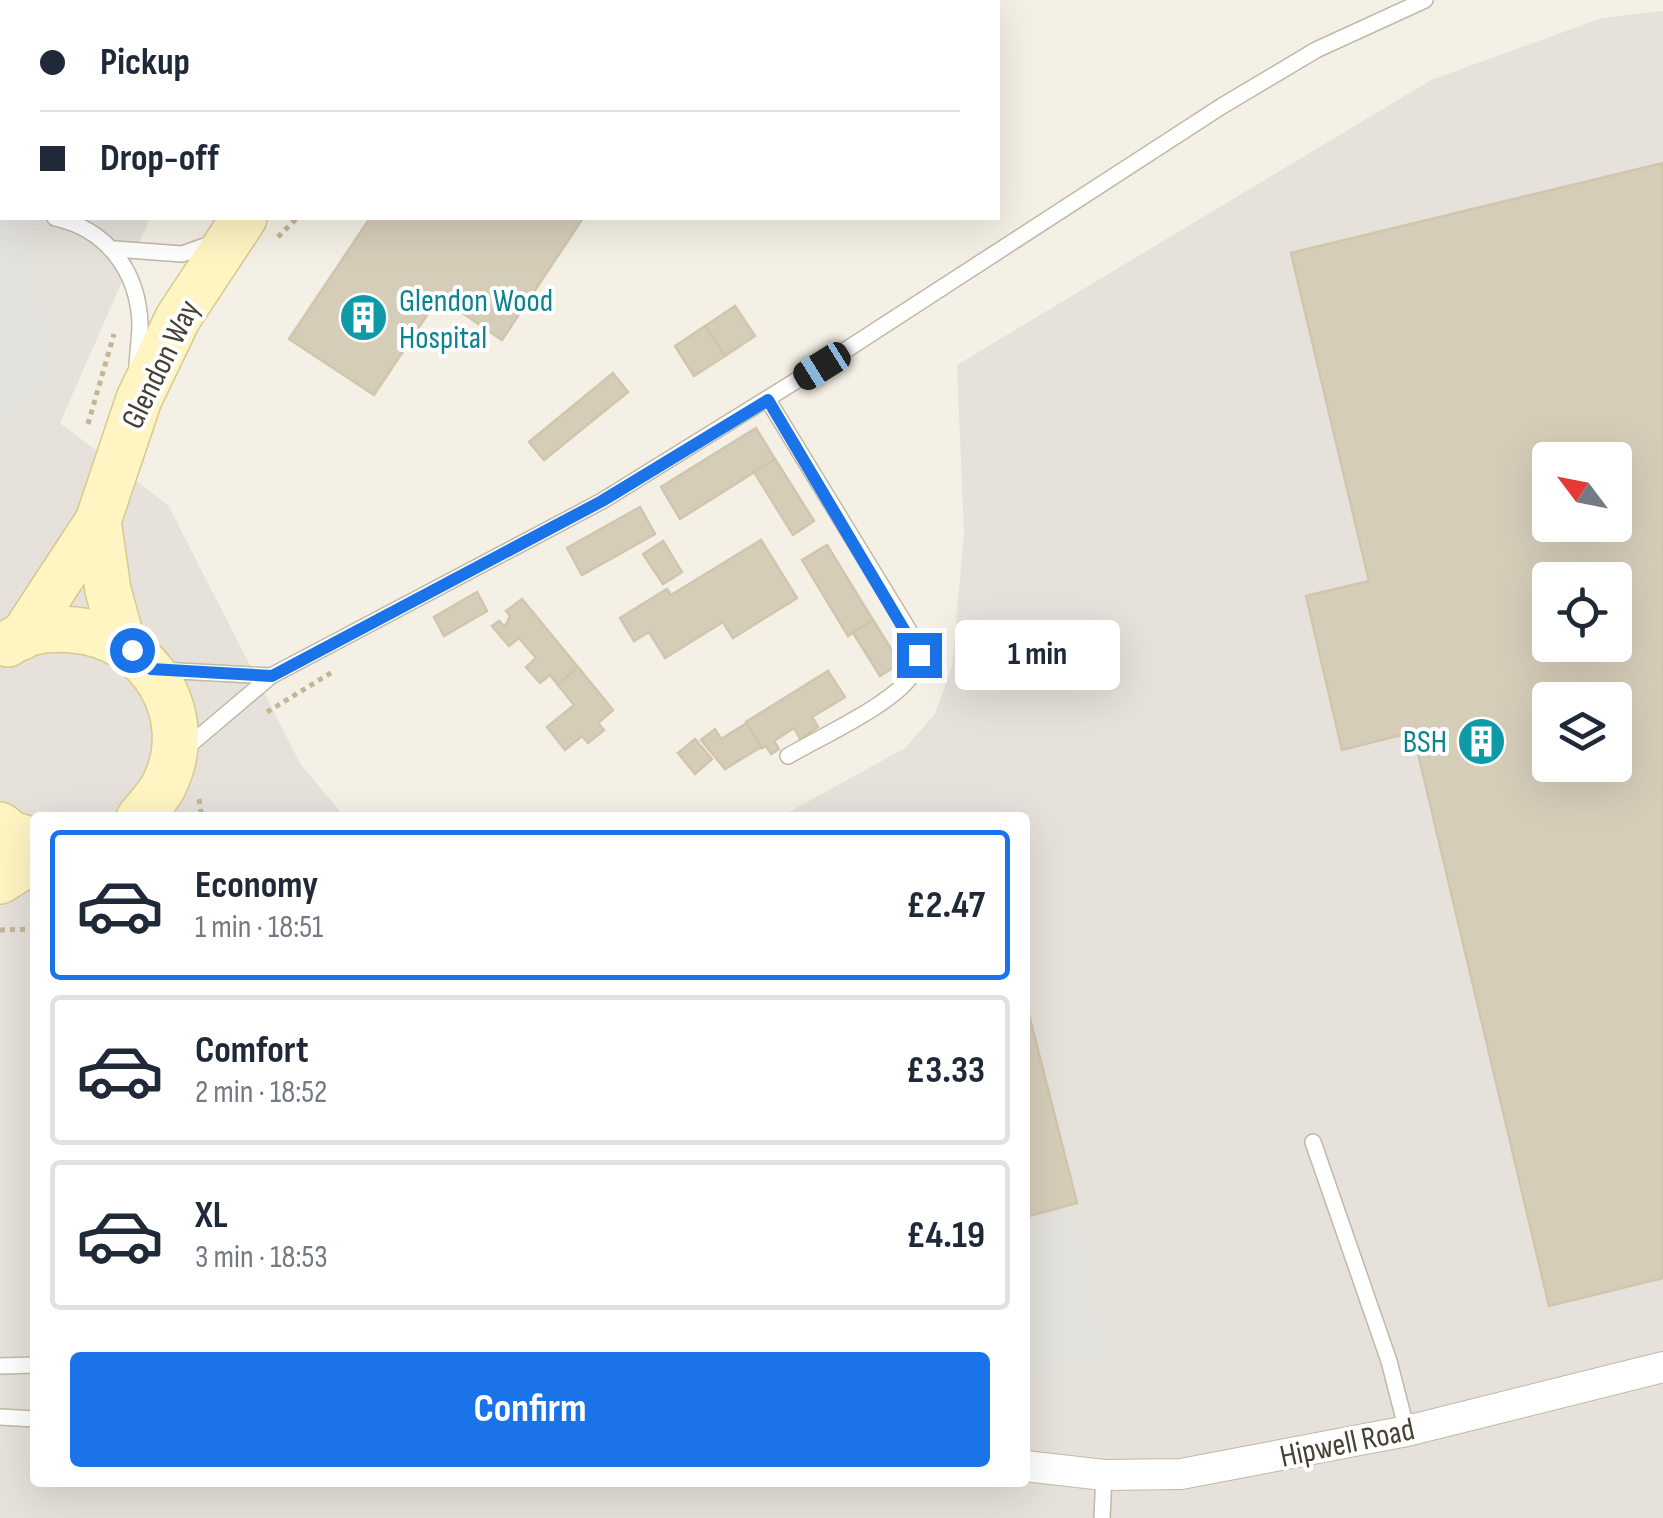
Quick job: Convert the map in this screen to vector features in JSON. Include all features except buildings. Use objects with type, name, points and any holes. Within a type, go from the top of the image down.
[{"type":"street","name":"Glendon Way","points":[[11,643],[98,522],[139,399],[178,318],[249,232]]},
{"type":"street","name":"Glendon Way","points":[[98,522],[108,590],[137,657],[168,696],[175,731],[161,796]]},
{"type":"street","points":[[11,643],[52,628],[98,632],[137,657]]},
{"type":"street","points":[[0,825],[11,834],[30,840]]},
{"type":"street","points":[[0,881],[30,862]]},
{"type":"street","name":"Hipwell Road","points":[[1030,1467],[1104,1475],[1181,1474],[1407,1431],[1663,1367]]},
{"type":"lane","points":[[161,796],[220,715],[272,676],[602,501],[768,400],[1222,106],[1316,50],[1426,0]]},
{"type":"lane","points":[[65,220],[80,223],[114,249],[134,290],[140,324],[139,399]]},
{"type":"lane","points":[[114,249],[182,254],[249,232]]},
{"type":"lane","points":[[768,400],[919,655],[914,672],[899,690],[788,756]]},
{"type":"lane","points":[[137,657],[272,676]]},
{"type":"lane","points":[[1313,1142],[1390,1361],[1407,1431]]},
{"type":"lane","points":[[0,1366],[30,1366]]},
{"type":"lane","points":[[0,1417],[30,1419]]},
{"type":"lane","points":[[1102,1518],[1104,1475]]},
{"type":"path","points":[[249,232],[289,220]]},
{"type":"path","points":[[85,435],[116,330]]},
{"type":"path","points":[[0,919],[8,930]]},
{"type":"path","points":[[0,930],[30,929]]},
{"type":"shaded area","points":[[1663,11],[1663,1518],[0,1518],[0,220],[149,220],[60,423],[168,505],[301,765],[341,812],[30,812],[30,1487],[1030,1487],[1030,812],[789,812],[905,748],[935,714],[952,666],[964,534],[957,365],[1431,80],[1602,18]]},
{"type":"shaded area","points":[[0,220],[110,220],[92,248],[28,226],[56,372],[0,429]]},
{"type":"shaded area","points":[[1080,1209],[1110,1366],[1030,1376],[1030,1223]]},
{"type":"place","name":"Glendon Wood Hospital","points":[[364,318]]},
{"type":"place","name":"BSH","points":[[1482,741]]},
{"type":"route","points":[[132,650],[151,669],[210,676],[272,676],[602,501],[768,400],[908,629],[919,655]]}]
